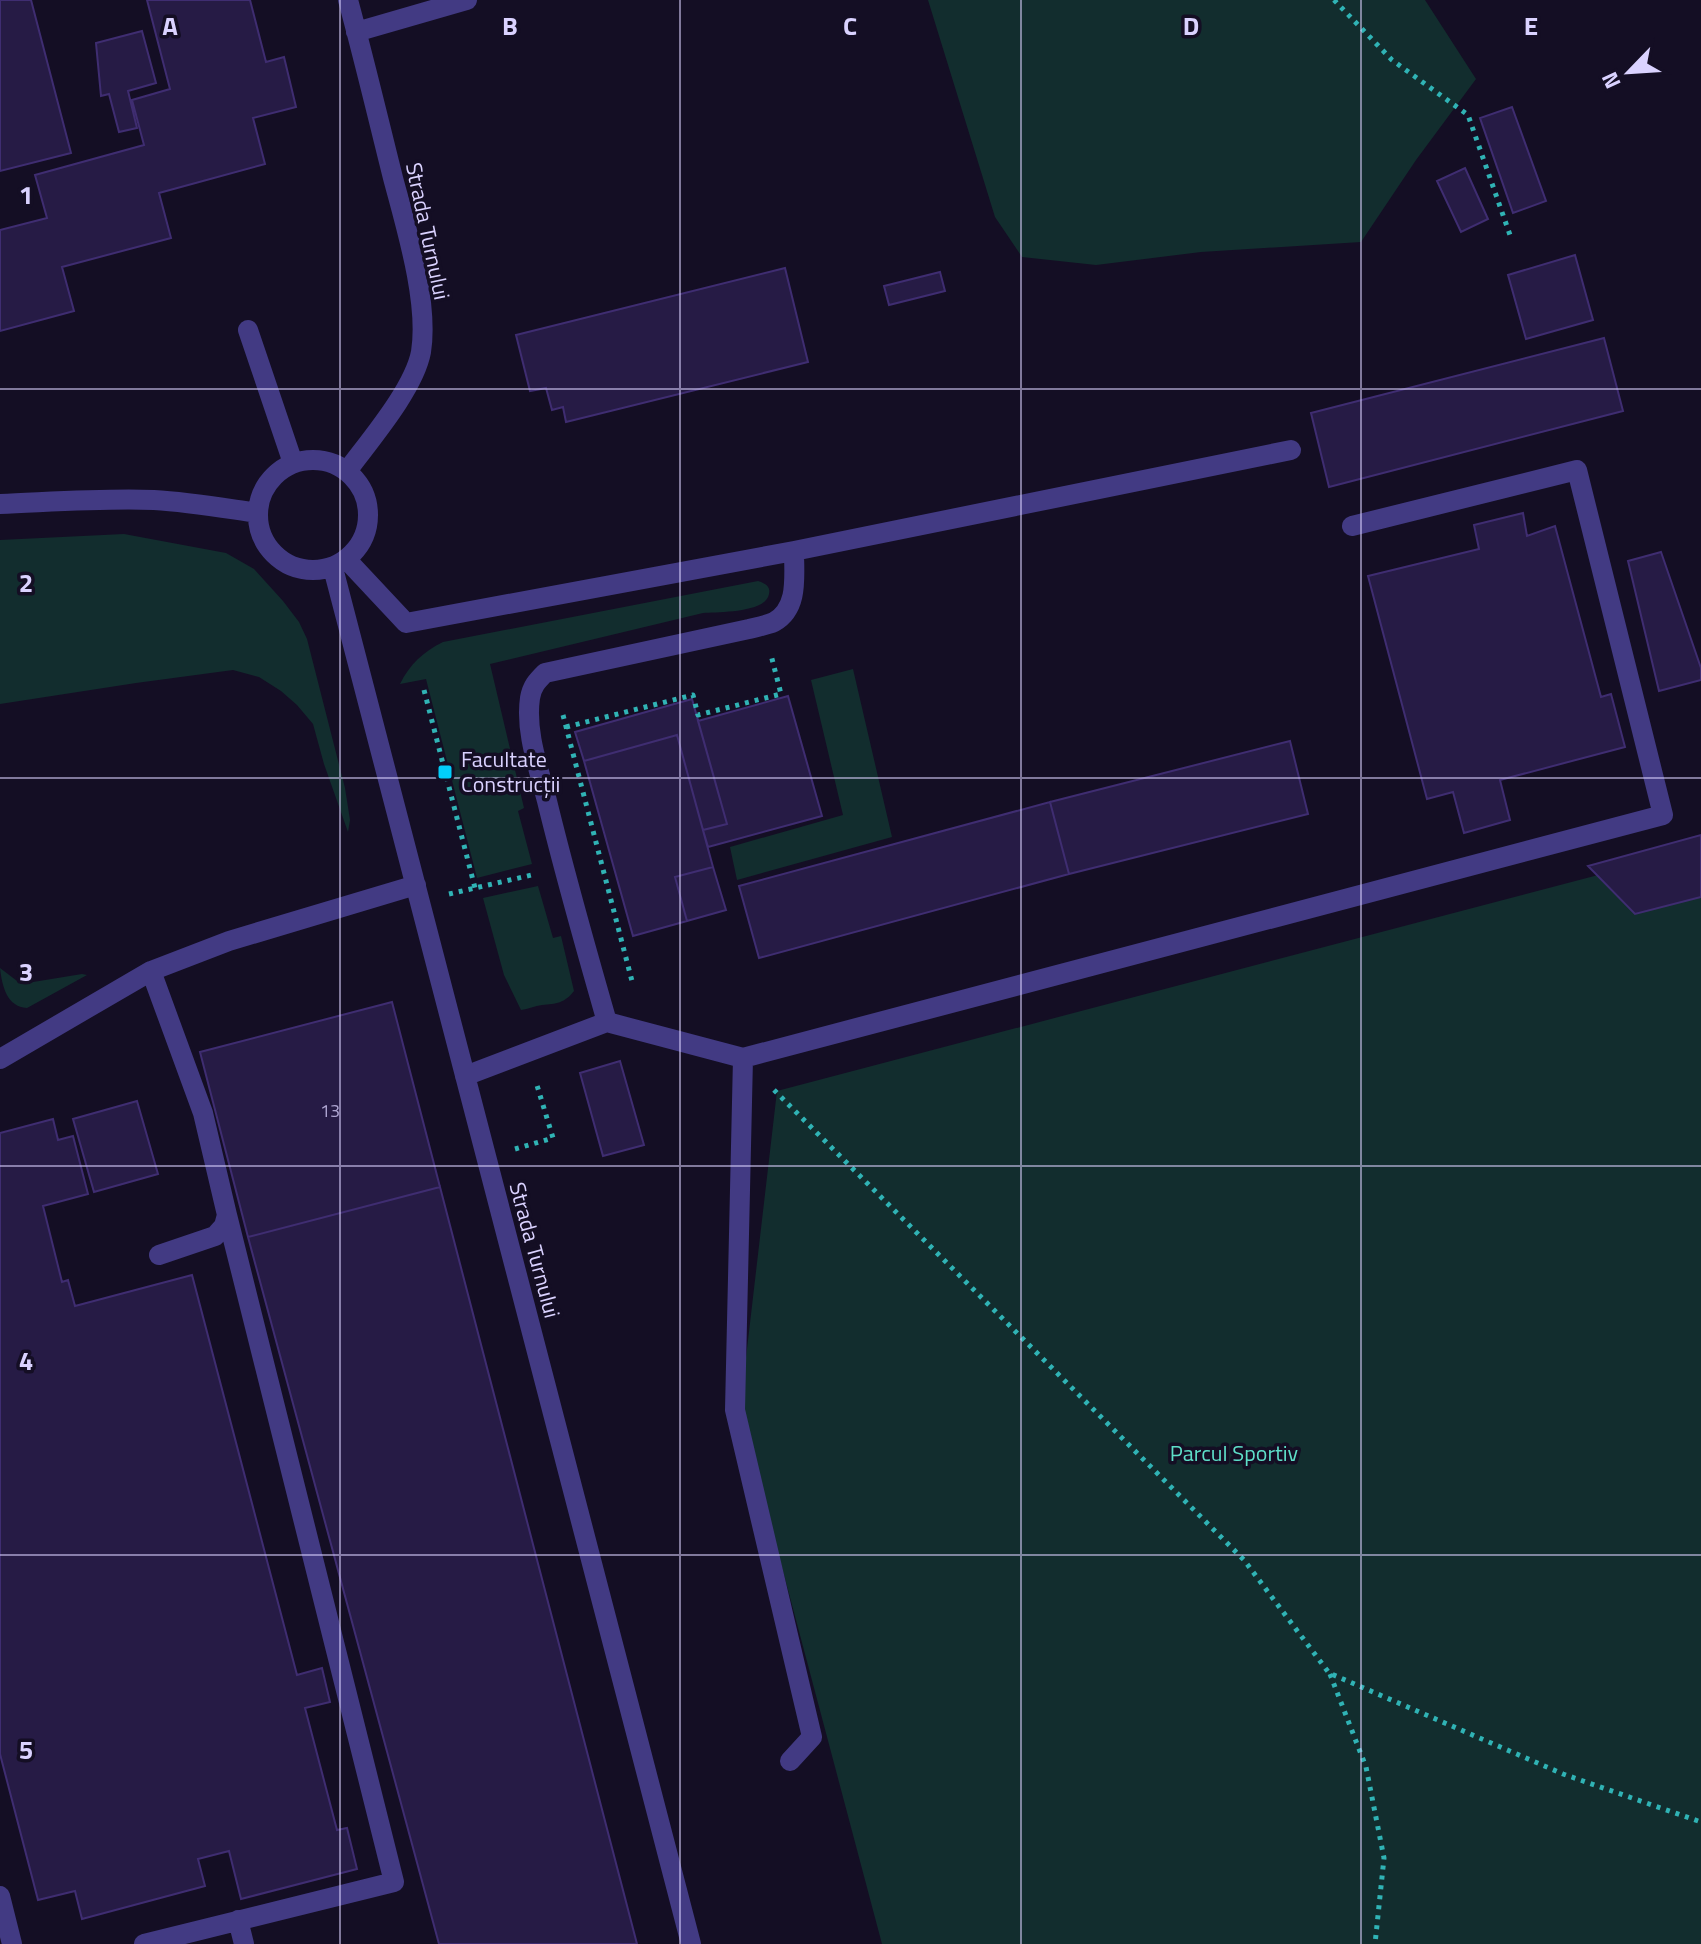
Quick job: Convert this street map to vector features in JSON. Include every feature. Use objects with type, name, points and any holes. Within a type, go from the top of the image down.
[{"type":"street","name":"Strada Turnului","points":[[347,471],[398,400],[414,371],[421,352],[422,314],[412,250],[348,0]]},
{"type":"street","points":[[356,32],[467,0]]},
{"type":"street","points":[[248,330],[293,463]]},
{"type":"street","points":[[340,564],[406,623],[794,551],[1291,450]]},
{"type":"street","points":[[312,459],[331,462],[347,471],[367,499],[370,516],[359,548],[340,564],[314,571],[297,569],[280,560],[268,547],[260,531],[258,513],[264,488],[272,477],[293,463],[312,459]]},
{"type":"street","points":[[465,1076],[607,1022],[743,1058],[1663,815],[1577,470],[1352,526]]},
{"type":"street","points":[[0,504],[157,500],[258,513]]},
{"type":"street","points":[[607,1022],[563,867],[535,751],[529,719],[533,685],[545,673],[555,670],[773,623],[787,611],[794,589],[794,551]]},
{"type":"street","name":"Strada Turnului","points":[[340,564],[418,893],[691,1944]]},
{"type":"street","points":[[0,1059],[151,971],[229,941],[418,893]]},
{"type":"street","points":[[144,1944],[394,1882],[203,1113],[151,971]]},
{"type":"street","points":[[743,1058],[735,1410],[812,1737],[790,1761]]},
{"type":"street","points":[[159,1255],[215,1236],[224,1226],[227,1215]]},
{"type":"street","points":[[0,1896],[12,1944]]},
{"type":"street","points":[[238,1920],[244,1944]]},
{"type":"path","points":[[1334,0],[1392,60],[1468,115],[1510,235]]},
{"type":"path","points":[[566,727],[693,695],[698,715],[781,694],[763,625]]},
{"type":"path","points":[[424,690],[475,888]]},
{"type":"path","points":[[559,702],[633,985]]},
{"type":"path","points":[[418,893],[475,888],[600,859]]},
{"type":"path","points":[[486,1157],[553,1138],[527,1053]]},
{"type":"path","points":[[743,1058],[1244,1560],[1329,1673],[1366,1767],[1384,1858],[1375,1944]]},
{"type":"path","points":[[1329,1673],[1563,1774],[1701,1822]]},
{"type":"green space","points":[[928,0],[1425,0],[1476,79],[1361,242],[1201,252],[1096,265],[1022,257],[995,217]]},
{"type":"green space","points":[[124,534],[226,553],[254,569],[299,622],[307,639],[345,788],[350,820],[348,832],[313,724],[281,691],[259,677],[233,670],[0,704],[0,540]]},
{"type":"green space","points":[[758,581],[768,587],[769,594],[760,605],[751,608],[703,613],[490,664],[524,808],[518,811],[532,864],[477,878],[426,679],[400,684],[423,654],[443,642]]},
{"type":"green space","points":[[853,669],[892,837],[737,880],[730,847],[843,815],[811,680]]},
{"type":"green space","name":"Parcul Sportiv","points":[[1701,848],[1701,1944],[882,1944],[740,1409],[777,1091]]},
{"type":"green space","points":[[538,886],[553,938],[561,936],[574,991],[560,1002],[521,1010],[504,975],[483,898]]},
{"type":"green space","points":[[0,968],[21,984],[87,975],[27,1008],[10,1000]]},
{"type":"building","points":[[0,0],[31,0],[71,153],[0,171]]},
{"type":"building","points":[[147,0],[250,0],[266,62],[284,57],[296,107],[253,118],[265,164],[159,193],[171,238],[62,267],[74,311],[0,331],[0,230],[47,218],[35,175],[144,145],[132,100],[170,89]]},
{"type":"building","points":[[142,31],[156,83],[128,91],[137,128],[119,132],[109,94],[101,96],[96,43]]},
{"type":"building","points":[[1512,107],[1546,201],[1513,213],[1480,118]]},
{"type":"building","points":[[1465,168],[1488,219],[1461,232],[1437,181]]},
{"type":"building","points":[[1575,255],[1593,320],[1526,339],[1508,275]]},
{"type":"building","points":[[785,268],[808,362],[566,422],[563,407],[552,410],[546,388],[530,391],[516,335]]},
{"type":"building","points":[[940,272],[945,291],[889,305],[884,286]]},
{"type":"building","points":[[1604,338],[1623,411],[1329,487],[1311,413]]},
{"type":"building","points":[[1523,513],[1527,536],[1555,526],[1601,697],[1611,694],[1625,747],[1500,780],[1510,820],[1464,833],[1453,792],[1427,799],[1368,576],[1479,549],[1474,525]]},
{"type":"building","points":[[1661,552],[1701,668],[1701,680],[1659,691],[1628,561]]},
{"type":"building","points":[[788,696],[822,816],[708,847],[703,830],[727,824],[698,721]]},
{"type":"building","points":[[692,699],[727,824],[703,830],[677,735],[584,761],[575,732]]},
{"type":"building","points":[[677,735],[713,867],[675,877],[687,921],[633,936],[584,761]]},
{"type":"building","points":[[1290,741],[1308,814],[1069,874],[1050,802]]},
{"type":"building","points":[[1050,802],[1069,874],[759,958],[739,886]]},
{"type":"building","points":[[1701,835],[1701,897],[1635,914],[1588,866]]},
{"type":"building","points":[[713,867],[726,910],[687,921],[675,877]]},
{"type":"building","points":[[392,1002],[440,1187],[248,1237],[200,1052]]},
{"type":"building","points":[[620,1061],[644,1145],[603,1156],[580,1073]]},
{"type":"building","points":[[137,1101],[158,1174],[94,1192],[73,1119]]},
{"type":"building","points":[[53,1119],[58,1140],[73,1136],[88,1194],[43,1206],[62,1282],[68,1280],[75,1306],[192,1275],[297,1675],[322,1668],[330,1702],[305,1708],[337,1830],[347,1828],[357,1869],[241,1899],[229,1851],[198,1859],[205,1886],[82,1919],[75,1891],[38,1900],[0,1754],[0,1133]]},
{"type":"building","points":[[440,1187],[637,1944],[439,1944],[248,1237]]},
{"type":"place","name":"Facultate Construcții","points":[[445,772]]}]
